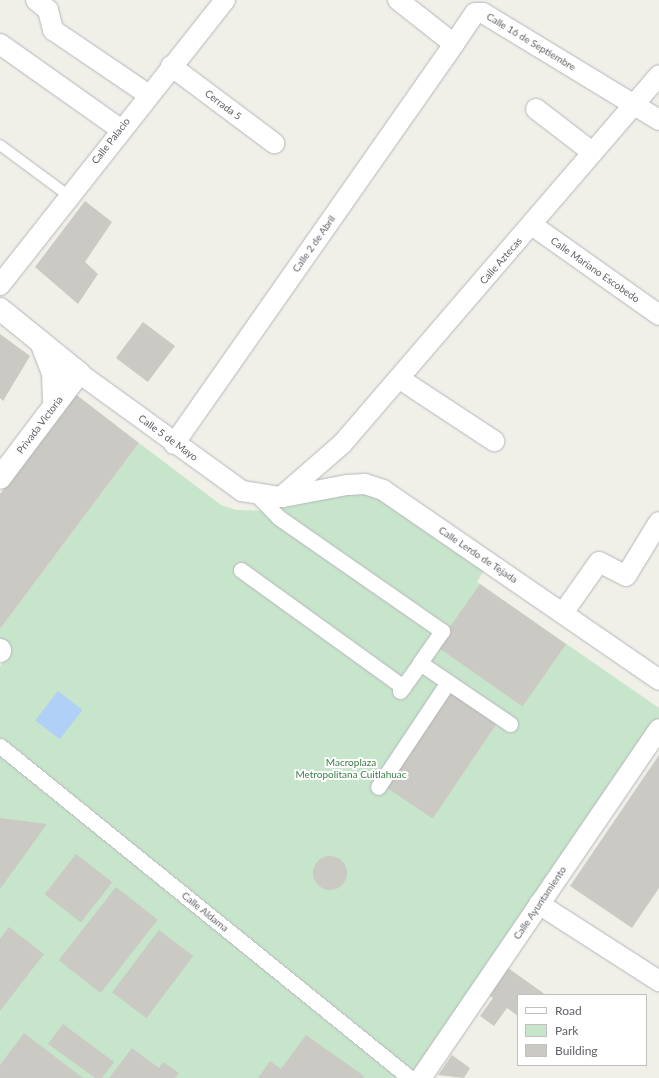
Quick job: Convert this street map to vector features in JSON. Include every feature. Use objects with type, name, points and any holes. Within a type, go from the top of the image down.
[{"type":"street","points":[[36,0],[48,10],[53,30],[147,94]]},
{"type":"street","name":"Calle Palacio","points":[[0,285],[147,94],[225,0]]},
{"type":"street","points":[[398,0],[454,44]]},
{"type":"street","name":"Calle 16 de Septiembre","points":[[454,44],[479,11],[659,120]]},
{"type":"street","points":[[0,44],[120,129]]},
{"type":"street","name":"Calle 2 de Abril","points":[[174,444],[454,44]]},
{"type":"street","name":"Cerrada 5","points":[[171,66],[274,143]]},
{"type":"street","name":"Calle Aztecas","points":[[281,497],[342,444],[400,379],[532,225],[592,152],[659,76]]},
{"type":"street","points":[[536,109],[592,152]]},
{"type":"street","name":"Calle Mariano Escobedo","points":[[532,225],[659,316]]},
{"type":"street","name":"Calle 5 de Mayo","points":[[0,309],[79,372],[174,444],[242,491],[258,496],[281,497]]},
{"type":"street","points":[[40,341],[53,373],[54,406]]},
{"type":"street","name":"Privada Victoria","points":[[0,478],[79,372]]},
{"type":"street","points":[[400,379],[494,441]]},
{"type":"street","name":"Calle Lerdo de Tejada","points":[[281,497],[347,485],[365,484],[383,490],[659,680]]},
{"type":"street","points":[[241,570],[402,689],[442,631],[278,517],[258,496]]},
{"type":"street","points":[[563,613],[599,562],[626,576],[659,522]]},
{"type":"street","points":[[420,663],[510,724]]},
{"type":"street","points":[[378,787],[448,682]]},
{"type":"street","name":"Calle Ayuntamiento","points":[[421,1078],[659,729]]},
{"type":"street","name":"Calle Aldama","points":[[0,746],[410,1078]]},
{"type":"street","points":[[539,904],[659,982]]},
{"type":"lane","points":[[0,145],[69,196]]},
{"type":"green space","name":"Macroplaza Metropolitana Cuitlahuac","points":[[139,443],[221,505],[236,510],[270,511],[364,489],[487,565],[477,582],[659,708],[659,718],[416,1078],[0,1078],[0,666],[7,658],[0,646],[0,629]]},
{"type":"water","points":[[58,691],[82,710],[60,739],[35,720]]},
{"type":"building","points":[[85,201],[112,222],[85,262],[98,274],[78,304],[35,267]]},
{"type":"building","points":[[143,322],[175,346],[148,382],[116,358]]},
{"type":"building","points":[[0,334],[30,356],[3,401],[0,398]]},
{"type":"building","points":[[74,393],[139,443],[0,629],[0,494]]},
{"type":"building","points":[[480,584],[566,644],[522,706],[436,646]]},
{"type":"building","points":[[452,688],[499,720],[433,819],[385,787]]},
{"type":"building","points":[[659,755],[659,888],[632,928],[570,886]]},
{"type":"building","points":[[0,818],[47,824],[0,889]]},
{"type":"building","points":[[76,854],[112,882],[81,923],[45,894]]},
{"type":"building","points":[[327,856],[333,856],[337,857],[344,863],[347,873],[346,880],[340,887],[333,890],[327,890],[323,889],[316,883],[313,876],[313,870],[314,866],[320,859]]},
{"type":"building","points":[[116,887],[158,920],[101,993],[59,960]]},
{"type":"building","points":[[9,927],[44,954],[0,1011],[0,939]]},
{"type":"building","points":[[159,930],[193,956],[146,1018],[112,992]]},
{"type":"building","points":[[508,968],[545,994],[517,994],[517,1015],[507,1008],[494,1026],[480,1016],[493,998],[489,995]]},
{"type":"building","points":[[63,1024],[114,1062],[102,1078],[95,1078],[48,1044]]},
{"type":"building","points":[[24,1033],[83,1078],[0,1078],[0,1065]]},
{"type":"building","points":[[306,1035],[364,1076],[363,1078],[258,1078],[270,1061],[281,1069]]},
{"type":"building","points":[[132,1048],[159,1068],[163,1062],[179,1073],[175,1078],[109,1078]]},
{"type":"building","points":[[452,1055],[470,1068],[464,1078],[438,1075]]}]
